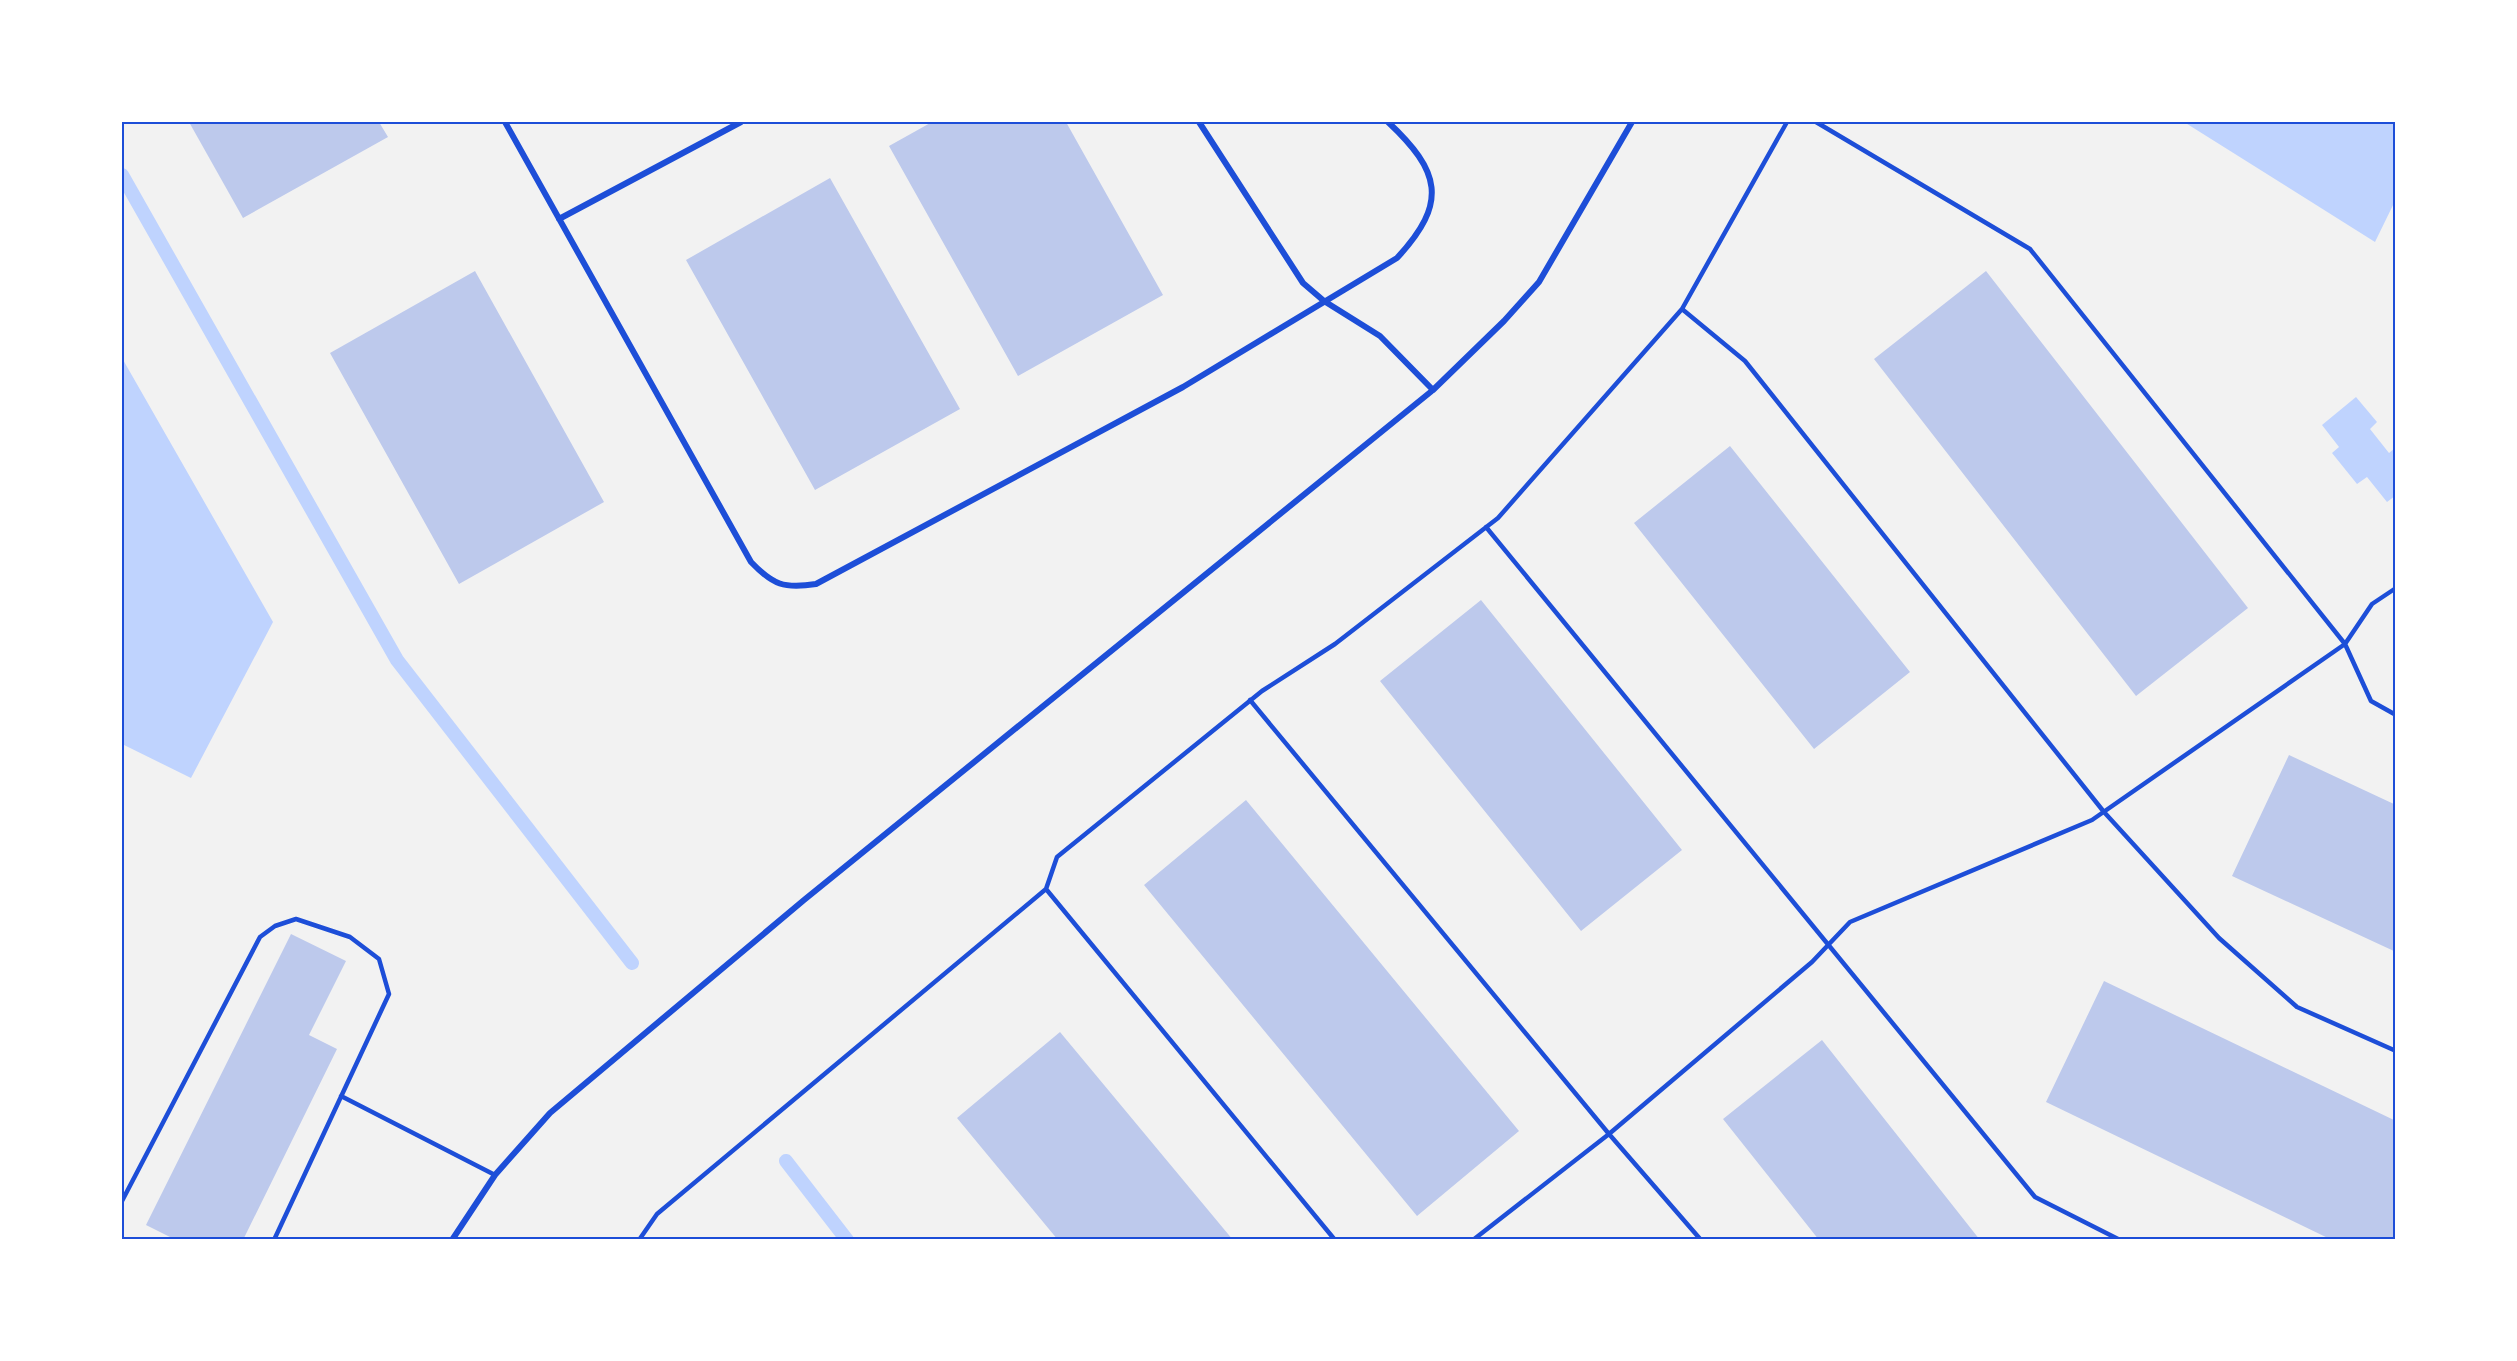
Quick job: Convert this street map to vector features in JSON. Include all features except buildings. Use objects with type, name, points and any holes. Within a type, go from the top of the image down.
[{"type":"street","points":[[505,122],[751,562],[764,576],[779,585],[788,586],[816,584],[1183,387],[1396,258],[1417,236],[1427,214],[1432,194],[1430,173],[1410,143],[1388,122]]},
{"type":"street","points":[[559,219],[741,122]]},
{"type":"street","points":[[1199,122],[1303,283],[1324,301],[1380,336],[1432,390]]},
{"type":"street","points":[[452,1239],[495,1174],[550,1113],[804,900],[1432,390],[1504,321],[1539,282],[1632,122]]},
{"type":"lane","points":[[639,1239],[657,1214],[1046,889],[1057,857],[1250,700],[1335,644],[1498,518],[1682,309],[1787,122]]},
{"type":"lane","points":[[1816,122],[2030,249],[2345,644],[2371,701],[2396,715]]},
{"type":"lane","points":[[1682,309],[1745,361],[2104,812],[2219,938],[2297,1007],[2396,1051]]},
{"type":"lane","points":[[1486,527],[2035,1197],[2121,1239]]},
{"type":"lane","points":[[1473,1239],[1609,1134],[1812,962],[1850,922],[2092,820],[2345,644],[2372,604],[2396,588]]},
{"type":"lane","points":[[1250,700],[1609,1134],[1701,1239]]},
{"type":"lane","points":[[1046,889],[1335,1239]]},
{"type":"lane","points":[[122,1200],[260,937],[275,926],[296,919],[350,937],[379,959],[389,994],[274,1239]]},
{"type":"lane","points":[[341,1096],[495,1174]]},
{"type":"water","points":[[2184,122],[2395,122],[2395,201],[2375,242]]},
{"type":"water","points":[[122,358],[273,622],[191,778],[122,744]]},
{"type":"water","points":[[2356,397],[2377,422],[2370,429],[2389,453],[2395,448],[2395,496],[2387,502],[2367,477],[2357,484],[2332,453],[2339,447],[2322,425]]},
{"type":"waterway","points":[[122,175],[397,660],[632,963]]},
{"type":"waterway","points":[[786,1161],[847,1240]]}]
